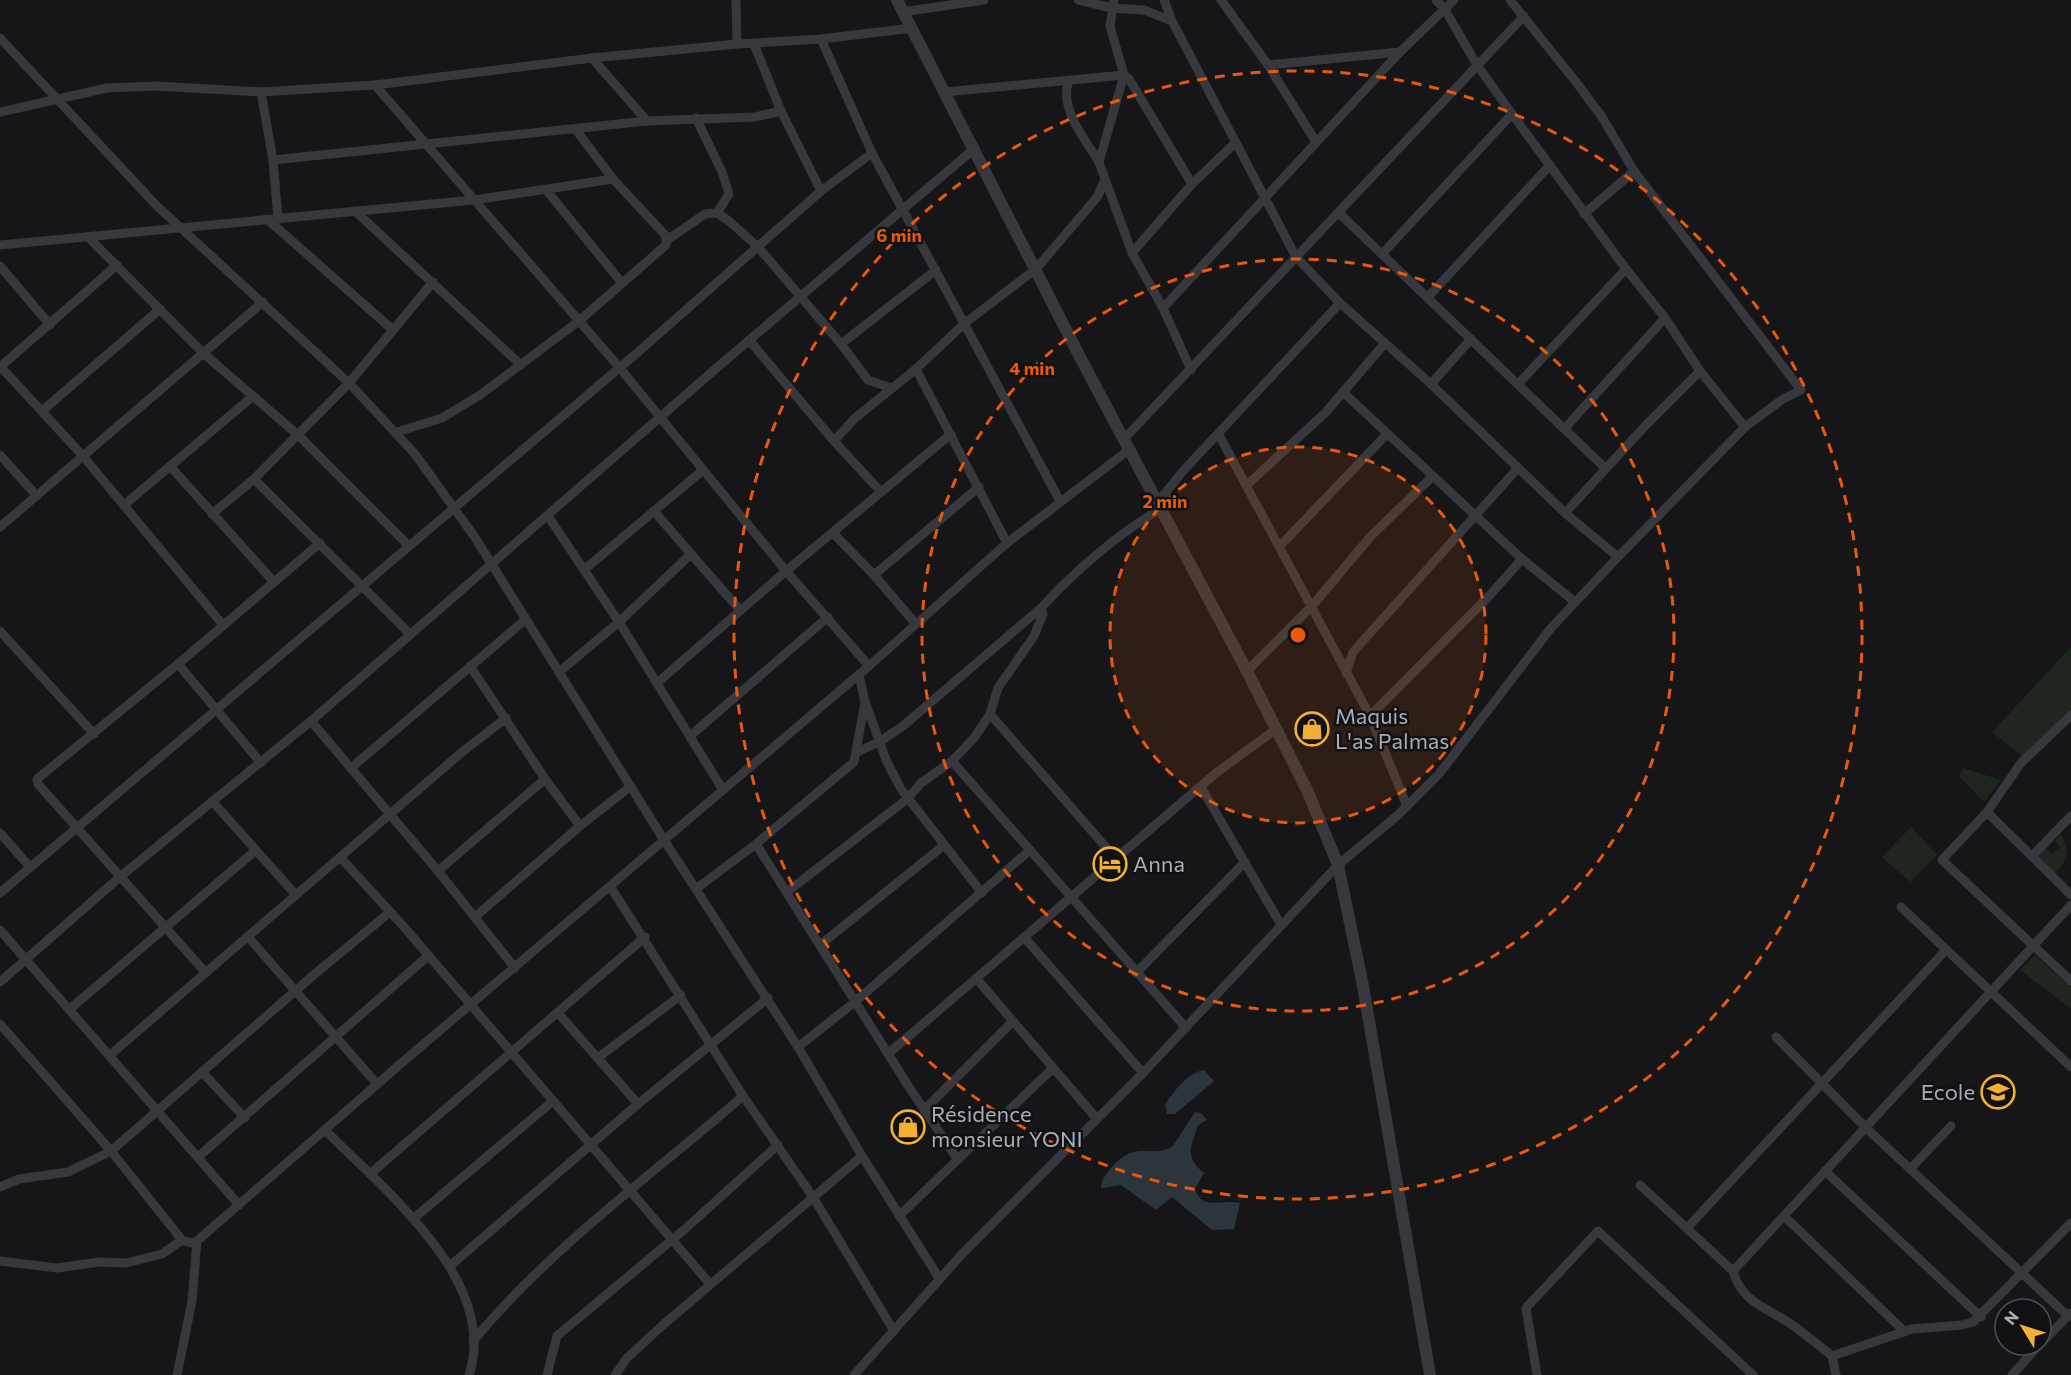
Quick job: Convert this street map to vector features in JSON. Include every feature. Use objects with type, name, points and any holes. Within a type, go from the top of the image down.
[{"type":"street","points":[[736,0],[737,44]]},
{"type":"street","points":[[984,0],[900,6],[1247,671],[1307,790],[1338,865],[1363,986],[1430,1375]]},
{"type":"street","points":[[1078,0],[1144,10],[1172,21]]},
{"type":"street","points":[[1167,0],[1172,21],[1296,257],[1341,303],[1431,384],[1565,513],[1618,557]]},
{"type":"street","points":[[1221,0],[1268,65],[1316,142]]},
{"type":"street","points":[[1436,0],[1444,8],[1477,64],[1584,214],[1665,318],[1700,371],[1745,426]]},
{"type":"street","points":[[1163,308],[1263,197],[1400,52],[1454,0]]},
{"type":"street","points":[[854,1375],[939,1278],[1143,1073],[1338,865],[1407,806],[1439,774],[1525,660],[1618,557],[1745,426],[1783,399],[1801,390],[1634,171],[1602,117],[1510,0]]},
{"type":"street","points":[[1099,162],[1124,75],[1110,26],[1113,4]]},
{"type":"street","points":[[0,1024],[111,1151],[182,1240],[191,1243],[197,1241],[377,1084],[859,675],[1007,543],[1127,444],[1191,370],[1524,16]]},
{"type":"street","points":[[0,112],[107,88],[157,86],[261,92],[375,85],[592,58],[737,44],[820,39],[912,28]]},
{"type":"street","points":[[0,39],[58,98],[116,165],[181,229],[349,383],[397,432],[454,507],[664,840],[768,999],[862,1156],[939,1278]]},
{"type":"street","points":[[820,39],[872,153],[1060,501]]},
{"type":"street","points":[[754,44],[781,111],[821,191]]},
{"type":"street","points":[[1268,65],[1400,52]]},
{"type":"street","points":[[592,58],[646,120]]},
{"type":"street","points":[[945,92],[1124,75],[1129,79],[1192,184]]},
{"type":"street","points":[[1068,82],[1065,94],[1072,116],[1099,162],[1132,257],[1163,308],[1191,370]]},
{"type":"street","points":[[375,85],[620,367],[786,571],[869,666]]},
{"type":"street","points":[[261,92],[273,160],[278,218]]},
{"type":"street","points":[[273,160],[576,130],[646,120],[755,117],[781,111]]},
{"type":"street","points":[[1382,254],[1512,114]]},
{"type":"street","points":[[696,118],[722,172],[729,194],[717,213]]},
{"type":"street","points":[[576,130],[613,179],[667,240]]},
{"type":"street","points":[[1132,253],[1192,184],[1235,143]]},
{"type":"street","points":[[0,982],[121,876],[311,721],[490,564],[661,419],[749,340],[904,211],[975,148]]},
{"type":"street","points":[[0,893],[620,367],[821,191],[872,153]]},
{"type":"street","points":[[1428,297],[1550,165]]},
{"type":"street","points":[[1584,214],[1634,171]]},
{"type":"street","points":[[0,245],[474,200],[547,191],[613,179]]},
{"type":"street","points":[[834,441],[965,323],[1036,269],[1098,196],[1105,179]]},
{"type":"street","points":[[547,191],[622,283]]},
{"type":"street","points":[[355,211],[521,365]]},
{"type":"street","points":[[397,432],[442,418],[521,365],[579,321],[666,245],[667,240],[705,214],[717,213],[758,247],[841,344],[868,380],[891,388]]},
{"type":"street","points":[[1339,213],[1605,468]]},
{"type":"street","points":[[267,219],[393,330]]},
{"type":"street","points":[[88,237],[203,354],[298,435],[408,545]]},
{"type":"street","points":[[117,265],[0,367],[83,456],[223,625]]},
{"type":"street","points":[[0,266],[50,325]]},
{"type":"street","points":[[1518,384],[1626,269]]},
{"type":"street","points":[[841,344],[936,270]]},
{"type":"street","points":[[212,514],[254,478],[349,383],[433,282]]},
{"type":"street","points":[[0,527],[263,302]]},
{"type":"street","points":[[857,752],[879,742],[950,687],[1041,608],[1059,588],[1159,506],[1183,471],[1341,303]]},
{"type":"street","points":[[42,411],[160,309]]},
{"type":"street","points":[[1565,428],[1665,318]]},
{"type":"street","points":[[1431,384],[1471,339]]},
{"type":"street","points":[[749,340],[834,441],[881,492]]},
{"type":"street","points":[[1247,485],[1271,465],[1344,393],[1385,343]]},
{"type":"street","points":[[916,369],[1007,543]]},
{"type":"street","points":[[1565,513],[1605,468],[1700,371]]},
{"type":"street","points":[[1344,393],[1522,559],[1575,602]]},
{"type":"street","points":[[124,505],[252,398]]},
{"type":"street","points":[[1218,433],[1370,716],[1407,806]]},
{"type":"street","points":[[657,683],[786,571],[951,434]]},
{"type":"street","points":[[1280,546],[1387,434]]},
{"type":"street","points":[[0,455],[37,496]]},
{"type":"street","points":[[170,466],[274,582]]},
{"type":"street","points":[[1346,673],[1353,652],[1518,468]]},
{"type":"street","points":[[584,570],[703,470]]},
{"type":"street","points":[[1247,671],[1312,606],[1371,536],[1433,476]]},
{"type":"street","points":[[254,478],[410,634]]},
{"type":"street","points":[[874,576],[979,487]]},
{"type":"street","points":[[654,511],[740,610]]},
{"type":"street","points":[[548,516],[619,622],[723,790]]},
{"type":"street","points":[[832,533],[915,623]]},
{"type":"street","points":[[206,973],[38,784],[37,778],[94,734],[320,543]]},
{"type":"street","points":[[559,672],[619,622],[691,554]]},
{"type":"street","points":[[1370,716],[1489,596],[1522,559]]},
{"type":"street","points":[[787,892],[908,799],[921,783],[952,760],[974,738],[990,714],[998,688],[1034,636],[1043,614],[1041,608]]},
{"type":"street","points":[[690,736],[828,617]]},
{"type":"street","points":[[351,768],[525,620]]},
{"type":"street","points":[[0,631],[94,734]]},
{"type":"street","points":[[1334,649],[1353,652]]},
{"type":"street","points":[[177,664],[261,763]]},
{"type":"street","points":[[470,666],[545,779],[580,826]]},
{"type":"street","points":[[859,675],[865,702],[889,766],[908,799],[982,893]]},
{"type":"street","points":[[697,888],[756,844],[851,764],[857,752],[865,702]]},
{"type":"street","points":[[990,714],[1117,860]]},
{"type":"street","points":[[2071,715],[2021,763],[1987,812],[1942,860],[2071,981]]},
{"type":"street","points":[[110,1055],[249,938],[389,815],[506,718]]},
{"type":"street","points":[[311,721],[438,871],[515,968]]},
{"type":"street","points":[[888,1053],[1238,756],[1275,730]]},
{"type":"street","points":[[952,760],[1186,1028]]},
{"type":"street","points":[[438,871],[545,779]]},
{"type":"street","points":[[476,918],[580,826],[631,786]]},
{"type":"street","points":[[1201,787],[1281,925]]},
{"type":"street","points":[[212,801],[296,895]]},
{"type":"street","points":[[1987,812],[2071,895]]},
{"type":"street","points":[[2032,856],[2070,819]]},
{"type":"street","points":[[0,833],[30,867]]},
{"type":"street","points":[[756,844],[958,1160]]},
{"type":"street","points":[[820,945],[943,846]]},
{"type":"street","points":[[70,1009],[256,850]]},
{"type":"street","points":[[798,1047],[856,1001],[1030,850]]},
{"type":"street","points":[[341,858],[512,1052],[710,1284]]},
{"type":"street","points":[[1137,973],[1245,862]]},
{"type":"street","points":[[610,886],[645,937],[743,1096],[813,1197],[894,1331]]},
{"type":"street","points":[[1733,1271],[2071,905]]},
{"type":"street","points":[[1900,907],[2071,1067]]},
{"type":"street","points":[[0,1187],[19,1179],[64,1174],[111,1151],[295,991],[390,912]]},
{"type":"street","points":[[0,930],[239,1205]]},
{"type":"street","points":[[369,1174],[645,937]]},
{"type":"street","points":[[1024,937],[1143,1073]]},
{"type":"street","points":[[249,938],[377,1084]]},
{"type":"street","points":[[1687,1228],[1945,951]]},
{"type":"street","points":[[198,1157],[428,956]]},
{"type":"street","points":[[976,978],[1097,1119]]},
{"type":"street","points":[[599,1057],[681,995]]},
{"type":"street","points":[[450,1266],[638,1104],[768,999]]},
{"type":"street","points":[[558,1013],[638,1104]]},
{"type":"street","points":[[924,1110],[1012,1022]]},
{"type":"street","points":[[1776,1037],[1865,1127],[2069,1315],[2053,1331]]},
{"type":"street","points":[[899,1216],[1052,1069]]},
{"type":"street","points":[[202,1072],[244,1118]]},
{"type":"street","points":[[473,1341],[504,1304],[629,1191],[743,1096]]},
{"type":"street","points":[[413,1219],[554,1101]]},
{"type":"street","points":[[1910,1169],[1951,1126]]},
{"type":"street","points":[[325,1130],[413,1219],[450,1266],[464,1298],[473,1341],[474,1359],[469,1375]]},
{"type":"street","points":[[547,1375],[557,1336],[671,1240],[778,1145]]},
{"type":"street","points":[[615,1375],[627,1358],[710,1284],[862,1156]]},
{"type":"street","points":[[1825,1171],[1980,1317]]},
{"type":"street","points":[[1640,1185],[1733,1271],[1737,1285],[1750,1299],[1788,1322],[1832,1356],[1836,1375]]},
{"type":"street","points":[[1784,1216],[1905,1332]]},
{"type":"street","points":[[1832,1356],[1847,1349],[1912,1329],[1962,1325],[1980,1317],[2071,1223]]},
{"type":"street","points":[[1537,1375],[1526,1308],[1598,1230],[1753,1375]]},
{"type":"street","points":[[0,1261],[57,1268],[100,1262],[126,1263],[162,1254],[182,1240]]},
{"type":"street","points":[[177,1375],[192,1301],[197,1241]]},
{"type":"street","points":[[2012,1375],[2028,1357]]},
{"type":"shaded area","points":[[2071,647],[2071,713],[2025,758],[1992,732]]},
{"type":"shaded area","points":[[1963,768],[2001,780],[1984,802],[1959,776]]},
{"type":"shaded area","points":[[1911,827],[1937,855],[1910,882],[1882,857]]},
{"type":"shaded area","points":[[2061,834],[2067,855],[2054,875],[2037,858],[2046,848],[2052,853],[2061,847],[2055,841]]},
{"type":"shaded area","points":[[2035,955],[2071,987],[2071,1009],[2020,970]]},
{"type":"shaded area","points":[[1204,1070],[1214,1081],[1175,1114],[1167,1114],[1165,1104],[1177,1088],[1192,1075]]},
{"type":"shaded area","points":[[1195,1112],[1201,1113],[1207,1120],[1198,1125],[1191,1151],[1194,1162],[1204,1173],[1195,1189],[1202,1200],[1208,1202],[1240,1203],[1234,1229],[1212,1230],[1172,1197],[1156,1210],[1121,1185],[1101,1188],[1106,1175],[1118,1161],[1127,1155],[1142,1151],[1165,1150],[1173,1146]]},
{"type":"place","name":"Maquis L'as Palmas","points":[[1312,729]]},
{"type":"place","name":"Anna","points":[[1110,864]]},
{"type":"place","name":"Ecole","points":[[1998,1092]]},
{"type":"place","name":"Résidence monsieur YONI","points":[[908,1127]]}]
